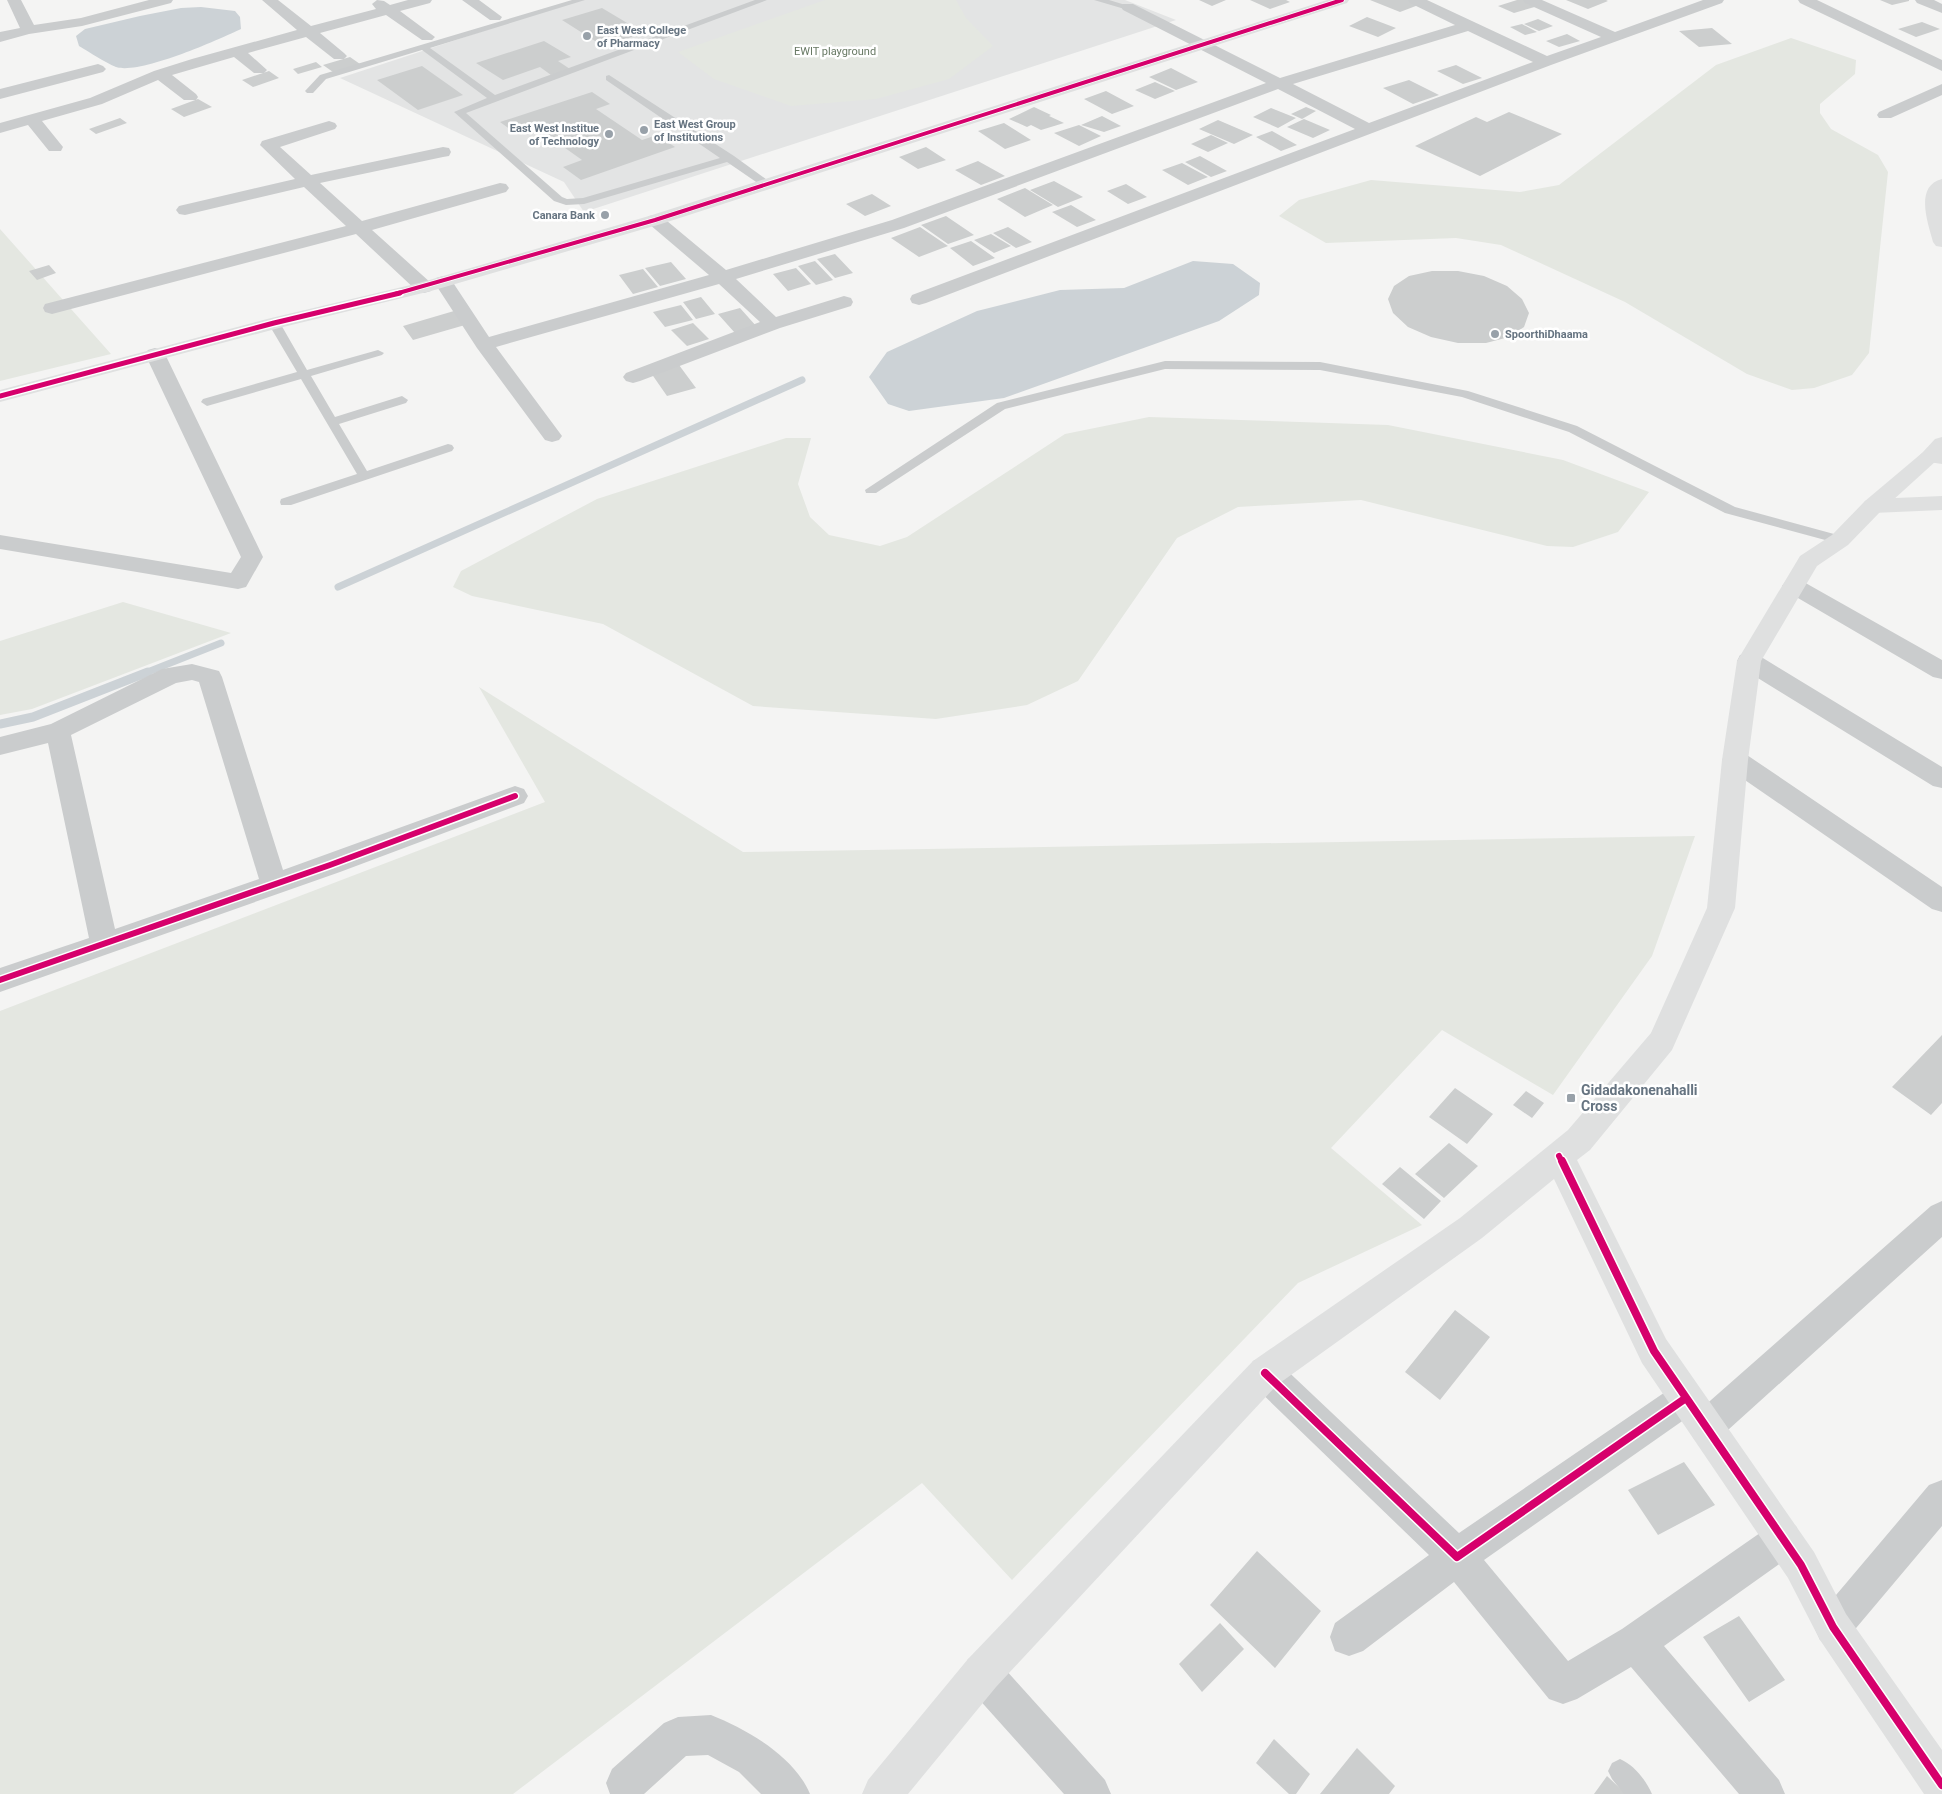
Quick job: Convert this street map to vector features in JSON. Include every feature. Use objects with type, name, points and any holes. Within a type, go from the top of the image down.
[{"type":"street","points":[[14,0],[29,30]]},
{"type":"street","points":[[0,37],[29,30],[82,22],[122,5],[166,0]]},
{"type":"street","points":[[269,0],[340,56]]},
{"type":"street","points":[[374,0],[425,42]]},
{"type":"street","points":[[0,128],[96,101],[160,74],[425,0]]},
{"type":"street","points":[[469,0],[495,17]]},
{"type":"street","points":[[1128,6],[1149,0]]},
{"type":"street","points":[[0,396],[274,323],[443,282],[654,220],[1342,0]]},
{"type":"street","points":[[1415,0],[1546,62]]},
{"type":"street","points":[[1530,0],[1614,37]]},
{"type":"street","points":[[919,299],[1546,62],[1717,0]]},
{"type":"street","points":[[1805,0],[1942,66]]},
{"type":"street","points":[[1922,0],[1942,9]]},
{"type":"street","points":[[1128,6],[1368,129]]},
{"type":"street","points":[[75,7],[82,22]]},
{"type":"street","points":[[484,344],[723,277],[898,224],[1281,83],[1470,25]]},
{"type":"street","points":[[0,50],[46,38]]},
{"type":"street","points":[[237,51],[259,70]]},
{"type":"street","points":[[0,94],[98,69]]},
{"type":"street","points":[[160,74],[190,97]]},
{"type":"street","points":[[1885,115],[1942,90]]},
{"type":"street","points":[[96,101],[110,111]]},
{"type":"street","points":[[32,118],[55,147]]},
{"type":"street","points":[[329,126],[268,145],[424,287]]},
{"type":"street","points":[[185,210],[307,181],[443,152]]},
{"type":"street","points":[[1942,184],[1934,191],[1934,215],[1942,242]]},
{"type":"street","points":[[52,308],[359,228],[500,188]]},
{"type":"street","points":[[654,220],[723,277],[773,324]]},
{"type":"street","points":[[443,282],[484,344],[552,436]]},
{"type":"street","points":[[633,377],[773,324],[844,302]]},
{"type":"street","points":[[0,542],[238,582],[252,557],[155,354]]},
{"type":"street","points":[[882,1794],[982,1673],[1265,1373],[1470,1228],[1579,1140],[1662,1041],[1721,908],[1735,760],[1750,661],[1808,561],[1840,540],[1873,506],[1938,453]]},
{"type":"street","points":[[1873,506],[1942,503]]},
{"type":"street","points":[[1794,586],[1942,671]]},
{"type":"street","points":[[1750,661],[1942,779]]},
{"type":"street","points":[[0,746],[58,731],[171,675],[192,672],[210,677],[274,884]]},
{"type":"street","points":[[58,731],[104,944]]},
{"type":"street","points":[[1735,760],[1942,901]]},
{"type":"street","points":[[0,980],[274,884],[514,796]]},
{"type":"street","points":[[1559,1156],[1654,1351],[1801,1565],[1833,1628],[1940,1775]]},
{"type":"street","points":[[1706,1427],[1942,1216]]},
{"type":"street","points":[[1265,1373],[1457,1557],[1563,1685],[1636,1643],[1783,1539]]},
{"type":"street","points":[[1349,1637],[1457,1557],[1686,1398]]},
{"type":"street","points":[[1833,1628],[1942,1498]]},
{"type":"street","points":[[1636,1643],[1764,1794]]},
{"type":"street","points":[[982,1673],[1091,1794]]},
{"type":"street","points":[[626,1783],[678,1737],[711,1734],[753,1758],[790,1794]]},
{"type":"lane","points":[[310,91],[323,77],[425,42],[581,0]]},
{"type":"lane","points":[[730,158],[584,201],[566,202],[558,199],[458,112],[763,0]]},
{"type":"lane","points":[[1098,0],[1128,6]]},
{"type":"lane","points":[[425,42],[494,99]]},
{"type":"lane","points":[[609,78],[766,184]]},
{"type":"lane","points":[[274,323],[364,476]]},
{"type":"lane","points":[[207,402],[378,353]]},
{"type":"lane","points":[[871,490],[1001,406],[1165,364],[1320,366],[1464,394],[1573,429],[1730,510],[1840,540]]},
{"type":"lane","points":[[332,422],[402,400]]},
{"type":"lane","points":[[286,502],[448,448]]},
{"type":"lane","points":[[1620,1771],[1640,1794]]},
{"type":"shaded area","name":"East West Group of Institutions","points":[[578,0],[1125,0],[1176,20],[584,212],[564,182],[340,78]]},
{"type":"shaded area","points":[[201,7],[235,11],[240,17],[241,29],[178,55],[142,66],[127,68],[111,65],[79,46],[76,36],[85,29],[140,16],[181,8]]},
{"type":"shaded area","points":[[1193,261],[1233,264],[1260,283],[1259,295],[1219,321],[1004,398],[909,411],[888,404],[869,377],[887,352],[977,311],[1060,290],[1124,288]]},
{"type":"green space","name":"EWIT playground","points":[[825,0],[956,0],[966,18],[993,46],[949,79],[876,99],[791,106],[714,79],[678,52]]},
{"type":"green space","points":[[1791,38],[1856,60],[1855,74],[1820,104],[1820,113],[1831,129],[1878,155],[1888,172],[1869,353],[1852,375],[1814,388],[1792,390],[1747,374],[1625,302],[1501,245],[1456,238],[1326,243],[1279,216],[1299,200],[1371,180],[1520,192],[1559,185],[1716,65]]},
{"type":"green space","points":[[0,229],[111,354],[0,381]]},
{"type":"green space","points":[[1149,417],[1388,425],[1563,460],[1649,492],[1618,532],[1573,547],[1547,546],[1361,500],[1238,507],[1177,538],[1078,681],[1027,705],[936,719],[753,706],[603,624],[472,596],[453,587],[461,571],[597,499],[786,438],[811,438],[798,484],[810,517],[829,535],[880,546],[907,537],[1065,434]]},
{"type":"green space","points":[[123,602],[231,633],[32,709],[0,715],[0,641]]},
{"type":"green space","points":[[479,687],[743,852],[1695,836],[1652,956],[1553,1095],[1442,1030],[1331,1148],[1422,1225],[1298,1283],[1012,1580],[922,1483],[513,1794],[0,1794],[0,1011],[545,802]]},
{"type":"building","points":[[1199,0],[1226,0],[1212,6]]},
{"type":"building","points":[[1250,0],[1286,0],[1290,2],[1270,9]]},
{"type":"building","points":[[1370,0],[1411,0],[1421,4],[1400,12]]},
{"type":"building","points":[[1517,0],[1526,0],[1538,6],[1514,13],[1498,6]]},
{"type":"building","points":[[1566,0],[1606,0],[1608,1],[1588,9]]},
{"type":"building","points":[[1880,0],[1909,0],[1909,1],[1892,5]]},
{"type":"building","points":[[602,8],[644,33],[603,46],[562,20]]},
{"type":"building","points":[[1367,17],[1396,28],[1378,37],[1349,26]]},
{"type":"building","points":[[1538,19],[1553,26],[1539,31],[1524,24]]},
{"type":"building","points":[[1922,22],[1940,29],[1916,37],[1898,29]]},
{"type":"building","points":[[1522,24],[1537,32],[1525,35],[1510,27]]},
{"type":"building","points":[[1712,28],[1732,44],[1699,47],[1679,31]]},
{"type":"building","points":[[1567,34],[1580,41],[1559,47],[1546,41]]},
{"type":"building","points":[[544,41],[571,57],[558,61],[570,69],[551,75],[540,67],[503,80],[476,63]]},
{"type":"building","points":[[350,57],[360,64],[333,72],[323,65]]},
{"type":"building","points":[[316,62],[322,67],[298,74],[293,69]]},
{"type":"building","points":[[1456,65],[1482,78],[1463,84],[1437,71]]},
{"type":"building","points":[[422,66],[463,95],[418,110],[377,80]]},
{"type":"building","points":[[1171,68],[1198,82],[1176,90],[1149,77]]},
{"type":"building","points":[[269,71],[279,78],[253,87],[242,80]]},
{"type":"building","points":[[1409,80],[1439,95],[1413,104],[1383,88]]},
{"type":"building","points":[[1155,82],[1175,91],[1155,99],[1135,90]]},
{"type":"building","points":[[1106,91],[1134,106],[1112,114],[1084,99]]},
{"type":"building","points":[[592,92],[610,104],[596,109],[642,140],[657,135],[675,147],[581,180],[563,167],[582,160],[537,128],[518,135],[500,122]]},
{"type":"building","points":[[198,99],[212,107],[184,117],[171,109]]},
{"type":"building","points":[[1034,107],[1064,123],[1041,130],[1031,125],[1027,127],[1009,119]]},
{"type":"building","points":[[1306,107],[1316,111],[1302,119],[1291,114]]},
{"type":"building","points":[[1271,108],[1296,118],[1278,128],[1253,117]]},
{"type":"building","points":[[1509,112],[1562,134],[1480,176],[1415,146],[1476,117],[1487,122]]},
{"type":"building","points":[[1102,116],[1121,126],[1104,132],[1081,125]]},
{"type":"building","points":[[120,118],[127,123],[96,134],[89,129]]},
{"type":"building","points":[[1304,119],[1330,130],[1313,138],[1287,127]]},
{"type":"building","points":[[1218,120],[1253,135],[1234,144],[1199,129]]},
{"type":"building","points":[[1004,123],[1031,140],[1005,149],[978,131]]},
{"type":"building","points":[[1079,125],[1101,136],[1079,146],[1054,133]]},
{"type":"building","points":[[1272,131],[1297,145],[1281,151],[1256,137]]},
{"type":"building","points":[[1211,135],[1228,143],[1208,152],[1191,144]]},
{"type":"building","points":[[926,147],[946,160],[918,169],[899,157]]},
{"type":"building","points":[[1200,156],[1227,171],[1211,177],[1185,162]]},
{"type":"building","points":[[978,161],[1005,176],[981,185],[955,170]]},
{"type":"building","points":[[1182,163],[1208,177],[1188,185],[1162,170]]},
{"type":"building","points":[[1054,181],[1083,197],[1058,207],[1030,190]]},
{"type":"building","points":[[1126,184],[1147,197],[1128,204],[1107,191]]},
{"type":"building","points":[[1025,188],[1053,205],[1025,217],[997,199]]},
{"type":"building","points":[[872,194],[891,206],[865,216],[846,204]]},
{"type":"building","points":[[1071,205],[1096,220],[1077,227],[1052,212]]},
{"type":"building","points":[[946,216],[974,235],[948,244],[921,225]]},
{"type":"building","points":[[920,227],[948,246],[919,257],[891,238]]},
{"type":"building","points":[[1008,227],[1032,242],[1016,248],[993,233]]},
{"type":"building","points":[[991,234],[1011,246],[994,253],[974,240]]},
{"type":"building","points":[[971,241],[995,258],[973,266],[950,248]]},
{"type":"building","points":[[835,254],[853,273],[835,278],[817,259]]},
{"type":"building","points":[[815,261],[833,280],[816,285],[798,266]]},
{"type":"building","points":[[671,262],[686,279],[660,286],[645,268]]},
{"type":"building","points":[[49,265],[56,273],[37,280],[29,271]]},
{"type":"building","points":[[796,268],[811,284],[788,291],[773,274]]},
{"type":"building","points":[[643,269],[658,287],[633,294],[619,275]]},
{"type":"building","points":[[1432,271],[1458,271],[1484,276],[1507,286],[1522,299],[1529,313],[1524,327],[1509,337],[1486,343],[1458,343],[1431,337],[1408,327],[1393,313],[1388,299],[1394,286],[1409,276]]},
{"type":"building","points":[[701,297],[715,314],[696,319],[683,302]]},
{"type":"building","points":[[681,305],[693,320],[665,327],[653,312]]},
{"type":"building","points":[[740,308],[757,327],[735,333],[718,314]]},
{"type":"building","points":[[454,311],[465,325],[413,340],[403,326]]},
{"type":"building","points":[[693,323],[709,339],[687,346],[671,330]]},
{"type":"building","points":[[679,365],[696,388],[667,396],[651,373]]},
{"type":"building","points":[[1942,1035],[1942,1103],[1931,1115],[1892,1087]]},
{"type":"building","points":[[1455,1088],[1493,1114],[1467,1144],[1429,1117]]},
{"type":"building","points":[[1526,1091],[1544,1103],[1532,1118],[1513,1105]]},
{"type":"building","points":[[1449,1143],[1478,1166],[1444,1198],[1415,1174]]},
{"type":"building","points":[[1400,1167],[1441,1201],[1424,1219],[1382,1184]]},
{"type":"building","points":[[1455,1310],[1490,1337],[1440,1400],[1405,1372]]},
{"type":"building","points":[[1684,1462],[1715,1505],[1658,1535],[1628,1490]]},
{"type":"building","points":[[1257,1551],[1321,1611],[1275,1668],[1210,1605]]},
{"type":"building","points":[[1739,1616],[1785,1680],[1749,1702],[1703,1637]]},
{"type":"building","points":[[1220,1623],[1244,1649],[1202,1692],[1179,1664]]},
{"type":"building","points":[[1274,1739],[1310,1774],[1296,1794],[1289,1794],[1256,1763]]},
{"type":"building","points":[[1357,1748],[1395,1786],[1389,1794],[1320,1794]]},
{"type":"building","points":[[1607,1776],[1626,1794],[1594,1794]]},
{"type":"waterway","points":[[338,587],[802,380]]},
{"type":"waterway","points":[[145,673],[221,643]]},
{"type":"waterway","points":[[0,724],[33,717],[148,672]]},
{"type":"cycle path","points":[[0,396],[274,323],[424,287],[655,220],[1342,0]]},
{"type":"cycle path","points":[[0,980],[330,865],[515,796]]},
{"type":"cycle path","points":[[1559,1156],[1654,1351],[1801,1565],[1833,1627],[1942,1785]]},
{"type":"cycle path","points":[[1265,1373],[1457,1557],[1686,1398]]},
{"type":"place","name":"East West College of Pharmacy","points":[[587,36]]},
{"type":"place","name":"East West Group of Institutions","points":[[644,130]]},
{"type":"place","name":"East West Institue of Technology","points":[[609,134]]},
{"type":"place","name":"Canara Bank","points":[[605,215]]},
{"type":"place","name":"SpoorthiDhaama","points":[[1495,334]]},
{"type":"place","name":"Gidadakonenahalli Cross","points":[[1571,1098]]}]
